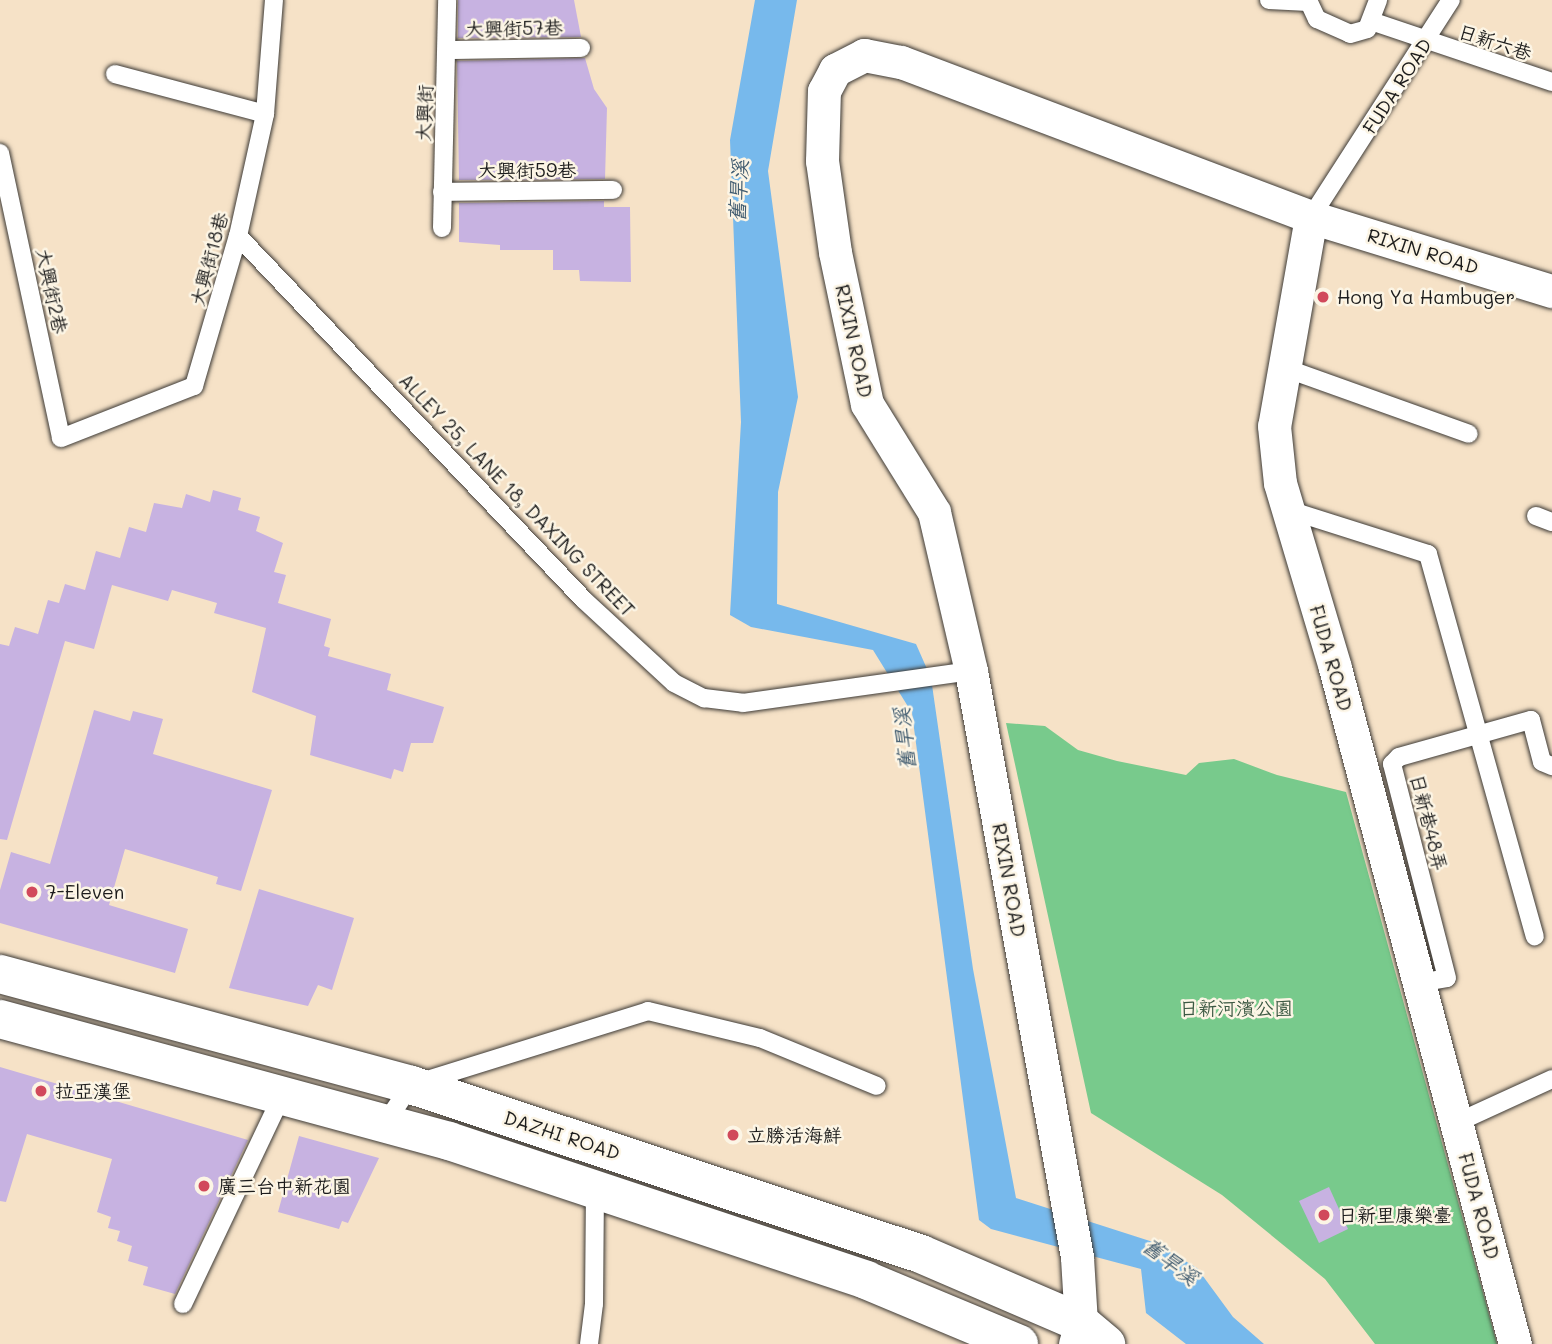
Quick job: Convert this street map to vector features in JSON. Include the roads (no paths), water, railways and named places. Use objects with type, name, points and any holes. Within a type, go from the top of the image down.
[{"type":"street","name":"RIXIN ROAD","points":[[1087,1337],[1077,1257],[971,671],[934,512],[867,404],[835,251],[822,161],[820,118],[824,91],[835,70],[864,55],[901,62],[1311,217],[1552,291]]},
{"type":"street","name":"FUDA ROAD","points":[[1311,217],[1274,426],[1280,483],[1419,983],[1515,1344]]},
{"type":"street","name":"DAZHI ROAD","points":[[0,974],[411,1085],[920,1254],[1087,1337]]},
{"type":"street","points":[[0,1019],[386,1122],[866,1280],[1019,1344]]},
{"type":"lane","name":"大興街18巷","points":[[61,438],[194,386],[238,236],[265,114],[274,0]]},
{"type":"lane","name":"大興街","points":[[442,228],[446,0]]},
{"type":"lane","points":[[1269,0],[1308,1],[1317,19],[1350,34],[1367,29],[1378,0]]},
{"type":"lane","name":"FUDA ROAD","points":[[1311,217],[1451,0]]},
{"type":"lane","name":"日新六巷","points":[[1371,21],[1426,42],[1552,82]]},
{"type":"lane","name":"大興街57巷","points":[[447,50],[581,48]]},
{"type":"lane","points":[[115,75],[265,114]]},
{"type":"lane","name":"大興街2巷","points":[[0,153],[61,438]]},
{"type":"lane","name":"大興街59巷","points":[[442,192],[613,190]]},
{"type":"lane","name":"ALLEY 25, LANE 18, DAXING STREET","points":[[238,236],[584,600],[674,683],[704,698],[743,703],[971,671]]},
{"type":"lane","points":[[1285,368],[1469,434]]},
{"type":"lane","points":[[1289,510],[1428,554],[1535,936]]},
{"type":"lane","name":"日新巷48弄","points":[[1419,983],[1447,978],[1392,764],[1399,757],[1531,720],[1542,762],[1552,766]]},
{"type":"lane","points":[[386,1122],[411,1085],[648,1011],[760,1038],[877,1086]]},
{"type":"lane","points":[[1456,1123],[1552,1079]]},
{"type":"lane","points":[[183,1304],[283,1093]]},
{"type":"lane","points":[[589,1344],[594,1304],[595,1190]]},
{"type":"water","name":"舊旱溪","points":[[755,0],[797,0],[768,171],[798,397],[778,492],[777,604],[916,644],[931,678],[973,969],[1016,1198],[1153,1242],[1197,1268],[1233,1317],[1264,1344],[1186,1344],[1146,1313],[1141,1269],[991,1229],[979,1220],[912,713],[873,650],[751,627],[730,615],[741,422],[730,140]]},
{"type":"place","name":"Hong Ya Hambuger","points":[[1323,297]]},
{"type":"place","name":"7-Eleven","points":[[32,892]]},
{"type":"place","name":"拉亞漢堡","points":[[41,1091]]},
{"type":"place","name":"立勝活海鮮","points":[[733,1135]]},
{"type":"place","name":"廣三台中新花園","points":[[204,1186]]},
{"type":"place","name":"日新里康樂臺","points":[[1324,1215]]},
{"type":"park label","name":"日新河濱公園","points":[[1236,1008]]}]
